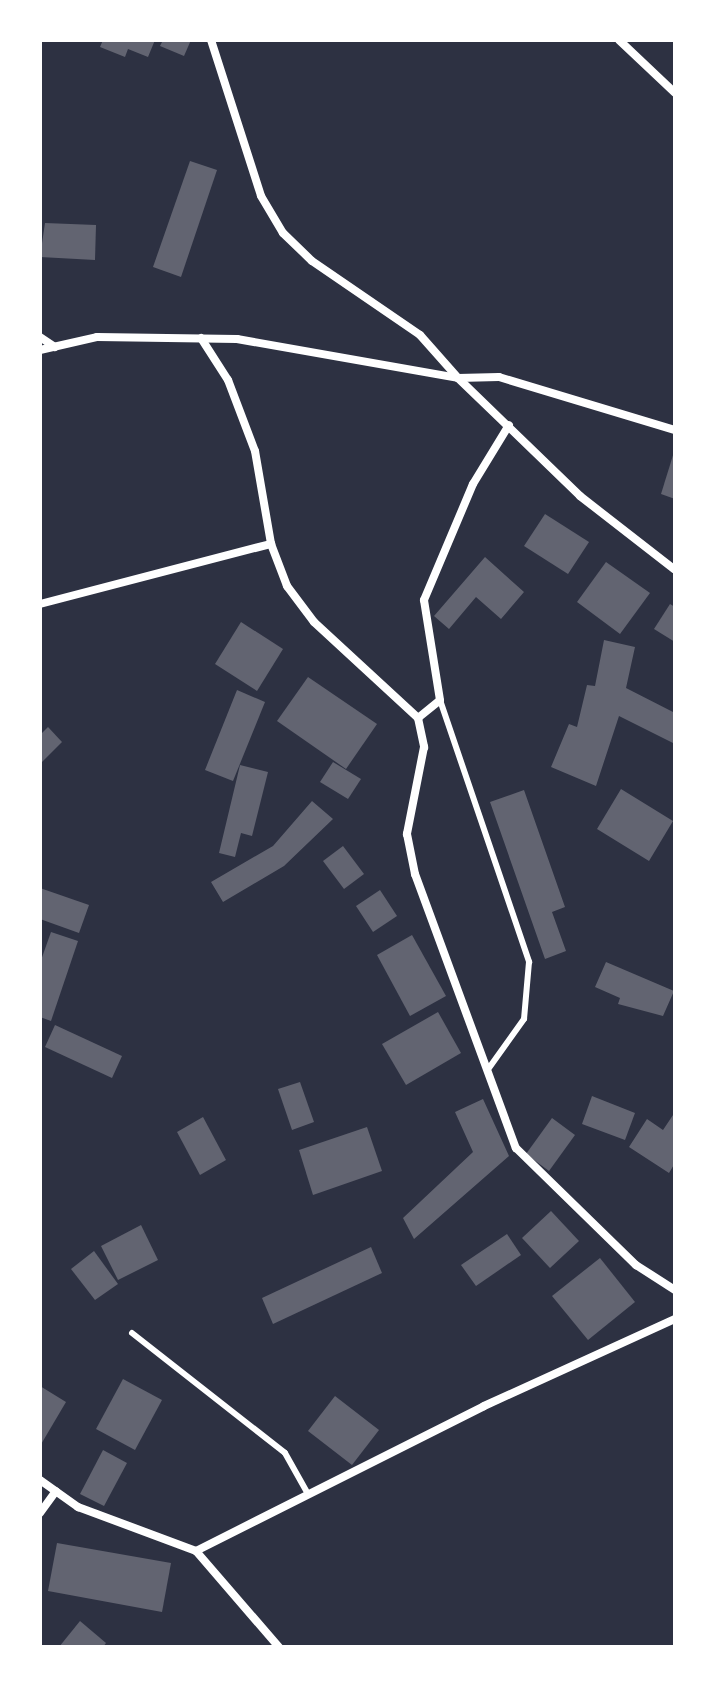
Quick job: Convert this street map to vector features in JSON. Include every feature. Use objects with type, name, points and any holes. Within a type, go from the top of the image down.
[{"type":"street","points":[[211,40],[261,196],[283,233],[420,335],[458,378],[580,496],[675,570]]},
{"type":"street","points":[[619,40],[675,93]]},
{"type":"street","points":[[40,337],[55,347]]},
{"type":"street","points":[[40,350],[97,337],[201,338],[458,378],[499,377],[675,430]]},
{"type":"street","points":[[201,338],[228,380],[255,451],[271,544],[287,586],[314,622],[418,718],[424,747],[407,834],[413,861],[522,1159],[636,1265],[675,1290]]},
{"type":"street","points":[[418,718],[440,700],[424,600],[473,484],[509,425]]},
{"type":"street","points":[[40,604],[271,544]]},
{"type":"street","points":[[196,1551],[308,1494],[675,1319]]},
{"type":"street","points":[[40,1480],[78,1507],[196,1551],[274,1646]]},
{"type":"street","points":[[40,1513],[56,1491]]},
{"type":"lane","points":[[440,700],[529,962],[524,1019],[489,1068]]},
{"type":"lane","points":[[132,1333],[285,1453],[308,1494]]},
{"type":"building","points":[[103,40],[155,40],[148,57],[128,49],[125,57],[100,47]]},
{"type":"building","points":[[163,40],[191,40],[184,56],[160,46]]},
{"type":"building","points":[[190,161],[217,170],[181,277],[153,267]]},
{"type":"building","points":[[45,223],[96,225],[95,260],[40,257]]},
{"type":"building","points":[[675,452],[675,499],[661,494]]},
{"type":"building","points":[[545,514],[589,542],[568,574],[524,546]]},
{"type":"building","points":[[485,557],[524,592],[501,619],[476,597],[449,629],[434,616]]},
{"type":"building","points":[[606,562],[650,593],[620,634],[577,602]]},
{"type":"building","points":[[670,604],[675,607],[675,642],[654,629]]},
{"type":"building","points":[[241,622],[283,649],[257,691],[215,664]]},
{"type":"building","points":[[604,640],[635,647],[626,688],[675,713],[675,744],[619,716],[596,786],[551,767],[569,724],[577,727],[587,685],[595,686]]},
{"type":"building","points":[[308,677],[377,724],[346,769],[277,721]]},
{"type":"building","points":[[237,690],[265,702],[233,781],[205,770]]},
{"type":"building","points":[[48,727],[62,742],[40,764],[40,735]]},
{"type":"building","points":[[333,762],[361,779],[348,799],[320,782]]},
{"type":"building","points":[[240,765],[268,772],[252,836],[241,833],[235,857],[219,853]]},
{"type":"building","points":[[621,789],[673,821],[649,861],[597,829]]},
{"type":"building","points":[[524,790],[565,907],[552,912],[566,951],[545,959],[490,802]]},
{"type":"building","points":[[312,801],[333,819],[284,866],[223,902],[211,882],[273,846]]},
{"type":"building","points":[[343,846],[364,874],[344,889],[323,861]]},
{"type":"building","points":[[40,888],[89,905],[79,933],[40,919]]},
{"type":"building","points":[[380,890],[397,916],[373,932],[356,906]]},
{"type":"building","points":[[51,932],[78,941],[51,1021],[40,1017],[40,963]]},
{"type":"building","points":[[412,935],[446,996],[410,1016],[377,955]]},
{"type":"building","points":[[606,962],[674,991],[663,1016],[618,1004],[620,998],[595,987]]},
{"type":"building","points":[[438,1012],[461,1053],[406,1085],[382,1044]]},
{"type":"building","points":[[55,1025],[122,1056],[112,1078],[45,1047]]},
{"type":"building","points":[[300,1082],[314,1122],[292,1130],[278,1089]]},
{"type":"building","points":[[592,1096],[635,1113],[625,1140],[582,1124]]},
{"type":"building","points":[[483,1099],[509,1156],[414,1239],[403,1218],[473,1152],[455,1112]]},
{"type":"building","points":[[675,1112],[675,1163],[669,1173],[629,1147],[647,1119],[663,1130]]},
{"type":"building","points":[[203,1117],[226,1160],[200,1175],[177,1132]]},
{"type":"building","points":[[552,1118],[575,1135],[549,1171],[526,1154]]},
{"type":"building","points":[[367,1127],[382,1171],[313,1195],[299,1150]]},
{"type":"building","points":[[551,1211],[579,1241],[550,1268],[522,1238]]},
{"type":"building","points":[[141,1225],[158,1260],[118,1280],[101,1246]]},
{"type":"building","points":[[507,1234],[521,1255],[476,1286],[461,1265]]},
{"type":"building","points":[[371,1247],[382,1273],[273,1324],[262,1298]]},
{"type":"building","points":[[94,1251],[118,1284],[95,1300],[71,1269]]},
{"type":"building","points":[[600,1258],[635,1302],[588,1340],[552,1296]]},
{"type":"building","points":[[123,1379],[162,1400],[135,1450],[96,1429]]},
{"type":"building","points":[[40,1386],[66,1402],[40,1446]]},
{"type":"building","points":[[335,1396],[379,1430],[352,1465],[308,1431]]},
{"type":"building","points":[[103,1450],[127,1463],[104,1506],[80,1494]]},
{"type":"building","points":[[57,1543],[171,1563],[162,1612],[48,1591]]},
{"type":"building","points":[[80,1621],[106,1643],[103,1647],[59,1647]]}]
